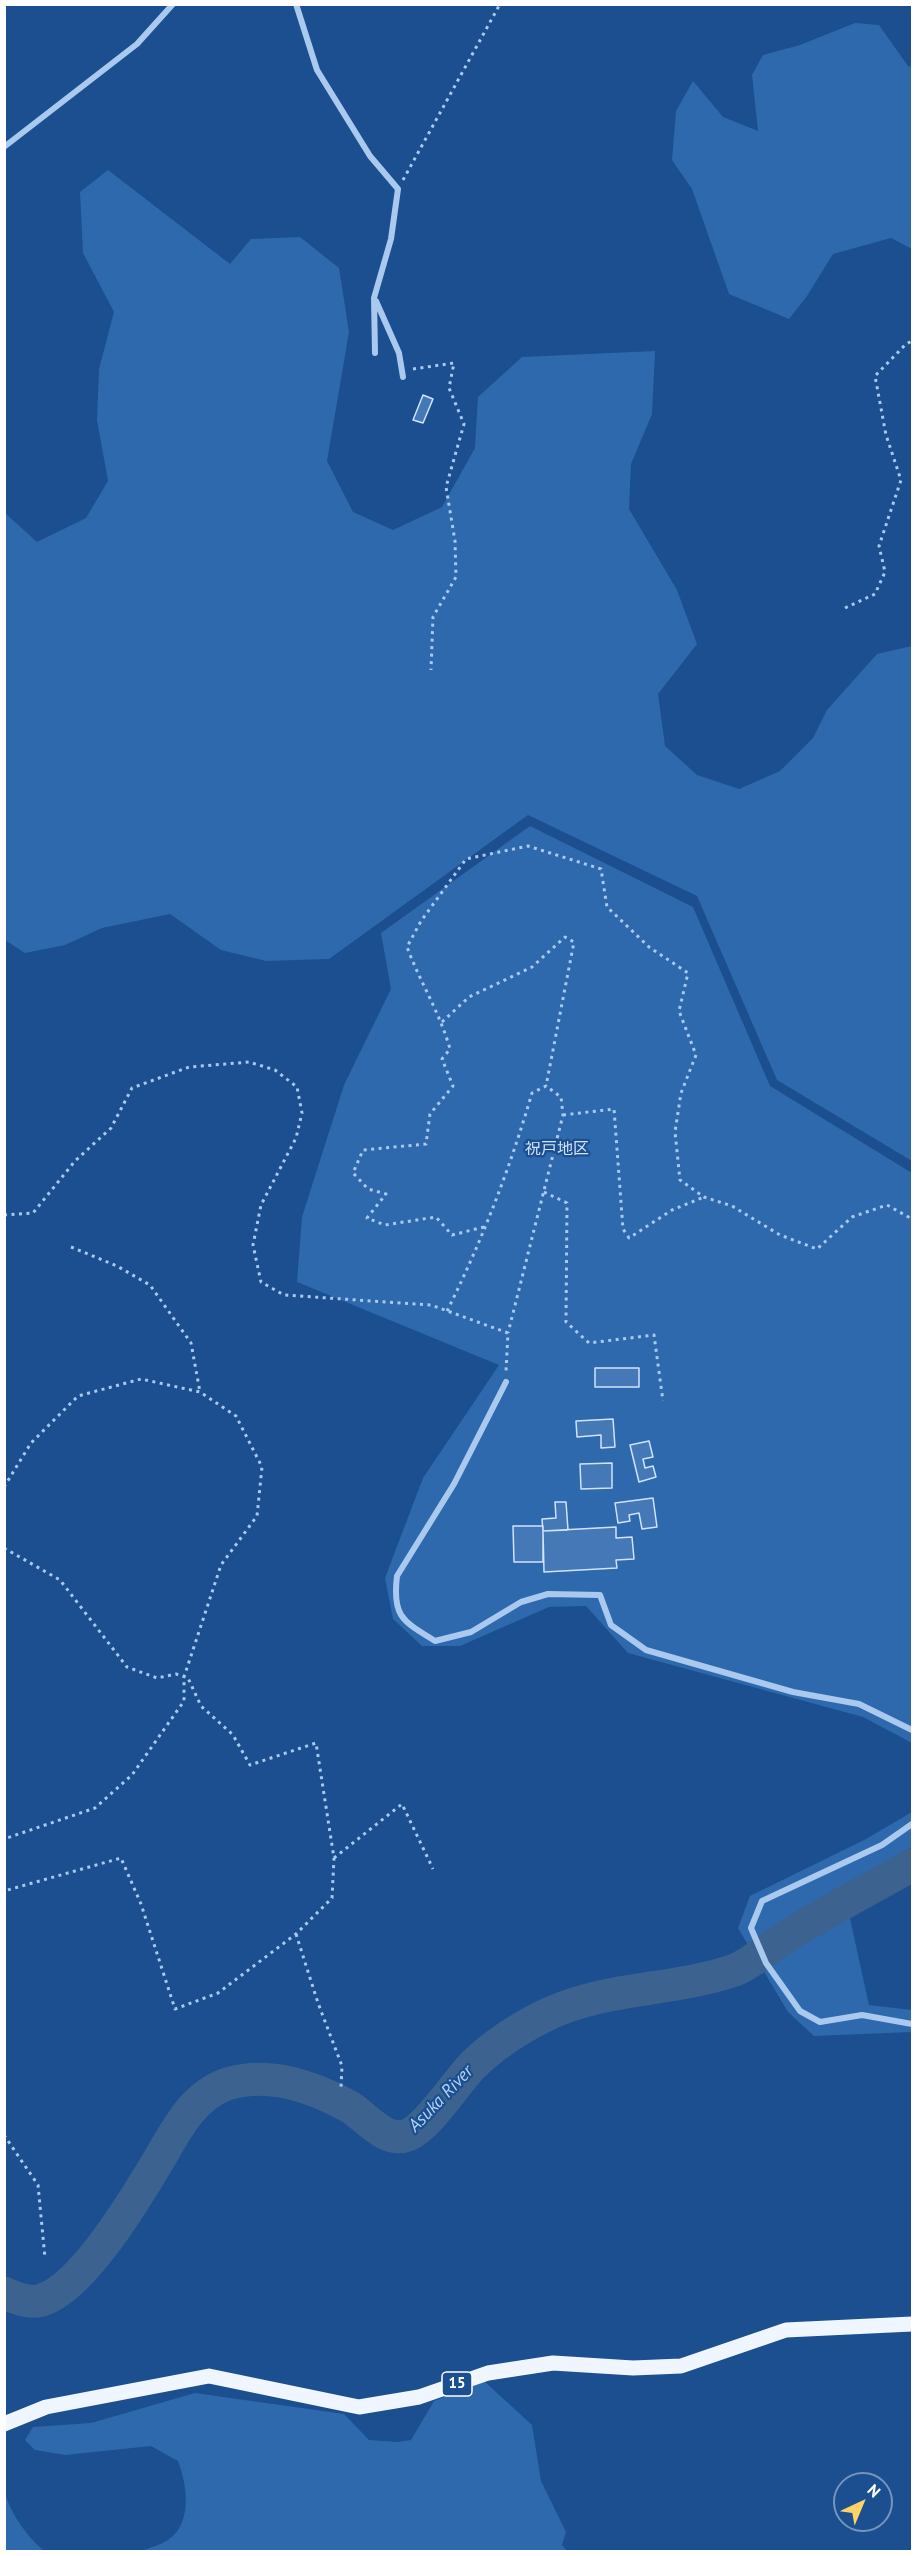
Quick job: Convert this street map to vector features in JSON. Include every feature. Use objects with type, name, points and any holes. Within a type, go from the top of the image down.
[{"type":"main road","name":"15","points":[[4,2424],[46,2408],[209,2376],[359,2407],[419,2397],[488,2373],[553,2363],[633,2368],[681,2366],[786,2330],[912,2324]]},
{"type":"street","points":[[4,147],[137,44],[173,4]]},
{"type":"street","points":[[296,4],[317,70],[370,156],[398,189],[391,239],[374,298],[375,353]]},
{"type":"street","points":[[374,298],[399,353],[403,374]]},
{"type":"street","points":[[506,1382],[454,1484],[397,1576],[395,1591],[398,1613],[409,1624],[435,1641],[471,1632],[521,1602],[548,1594],[600,1594],[611,1625],[646,1650],[793,1692],[860,1704],[912,1730]]},
{"type":"street","points":[[912,1824],[882,1845],[762,1901],[752,1928],[766,1963],[800,2011],[820,2022],[862,2015],[912,2024]]},
{"type":"path","points":[[398,189],[500,4]]},
{"type":"path","points":[[845,608],[874,594],[885,572],[879,546],[901,480],[886,435],[875,376],[906,344],[912,341]]},
{"type":"path","points":[[403,374],[454,363],[449,388],[464,424],[446,487],[455,541],[456,577],[433,617],[431,670]]},
{"type":"path","points":[[484,1227],[452,1235],[436,1216],[385,1225],[367,1218],[386,1194],[368,1189],[353,1173],[363,1150],[426,1144],[430,1114],[453,1086],[442,1059],[450,1048],[442,1022],[417,974],[407,947],[426,913],[466,859],[528,846],[601,869],[607,907],[649,947],[688,973],[679,1011],[696,1055],[681,1093],[675,1132],[680,1180],[704,1197],[732,1206],[780,1235],[817,1249],[852,1217],[888,1205],[912,1219]]},
{"type":"path","points":[[442,1022],[469,997],[532,967],[565,937],[574,942],[546,1086]]},
{"type":"path","points":[[4,1215],[33,1213],[75,1161],[111,1128],[132,1088],[189,1067],[249,1062],[275,1070],[297,1087],[302,1113],[296,1138],[261,1205],[253,1245],[261,1282],[284,1295],[431,1305],[508,1333]]},
{"type":"path","points":[[506,1382],[508,1333],[563,1115],[561,1097],[546,1086]]},
{"type":"path","points":[[447,1311],[468,1268],[484,1227],[519,1137],[532,1093],[546,1086]]},
{"type":"path","points":[[563,1115],[614,1109],[622,1229],[629,1238],[672,1210],[704,1197]]},
{"type":"path","points":[[544,1192],[567,1203],[566,1322],[589,1343],[654,1335],[663,1401]]},
{"type":"path","points":[[71,1247],[117,1266],[150,1285],[191,1343],[200,1392]]},
{"type":"path","points":[[4,1487],[31,1443],[78,1396],[141,1379],[200,1392],[236,1416],[262,1467],[257,1516],[222,1565],[184,1677],[184,1701],[132,1775],[95,1808],[4,1839]]},
{"type":"path","points":[[4,1548],[60,1580],[127,1667],[157,1678],[176,1674],[188,1678],[201,1706],[233,1735],[250,1765],[316,1743],[334,1858],[332,1898],[296,1934],[218,1994],[175,2009],[141,1904],[120,1858],[4,1891]]},
{"type":"path","points":[[334,1858],[402,1804],[434,1869]]},
{"type":"path","points":[[296,1934],[318,2003],[342,2066],[341,2088]]},
{"type":"path","points":[[4,2135],[38,2185],[45,2258]]},
{"type":"green space","points":[[855,23],[879,25],[908,66],[912,67],[912,249],[891,238],[833,254],[807,296],[789,319],[729,294],[692,189],[672,160],[676,111],[693,81],[723,117],[758,131],[752,75],[763,55],[800,45]]},
{"type":"green space","points":[[108,170],[230,264],[251,239],[300,237],[339,268],[349,332],[327,461],[353,512],[393,530],[442,507],[475,448],[478,397],[522,357],[655,351],[652,414],[631,464],[629,509],[677,590],[697,644],[658,694],[665,746],[697,775],[739,789],[780,771],[813,738],[827,710],[877,654],[912,646],[912,1161],[777,1080],[697,896],[528,815],[329,959],[266,961],[221,950],[170,914],[102,928],[65,945],[25,953],[5,940],[5,513],[37,542],[86,518],[108,481],[97,420],[99,369],[114,312],[83,253],[80,192]]},
{"type":"green space","name":"祝戸地区","points":[[530,826],[693,907],[770,1086],[912,1173],[912,1743],[863,1717],[628,1653],[586,1606],[549,1607],[460,1646],[422,1646],[393,1619],[385,1578],[423,1478],[499,1365],[297,1282],[302,1217],[344,1085],[391,989],[381,933]]},
{"type":"green space","points":[[912,1812],[912,1847],[844,1891],[869,2005],[912,2010],[912,2032],[814,2036],[788,2012],[738,1928],[750,1896],[866,1839]]},
{"type":"green space","points":[[484,2381],[532,2425],[541,2481],[566,2532],[562,2545],[567,2551],[141,2551],[168,2540],[181,2524],[186,2503],[184,2481],[178,2461],[151,2446],[65,2455],[35,2450],[25,2440],[33,2427],[91,2423],[195,2393],[344,2414],[369,2440],[397,2442],[411,2440],[434,2401]]},
{"type":"green space","points":[[4,2490],[10,2507],[20,2523],[44,2551],[5,2551]]},
{"type":"building","points":[[423,395],[433,399],[423,423],[413,420]]},
{"type":"building","points":[[595,1368],[639,1368],[639,1387],[595,1387]]},
{"type":"building","points":[[613,1419],[615,1447],[601,1448],[601,1435],[577,1437],[576,1421]]},
{"type":"building","points":[[649,1441],[653,1457],[643,1459],[645,1468],[653,1466],[656,1477],[639,1482],[630,1445]]},
{"type":"building","points":[[612,1463],[612,1488],[581,1489],[580,1464]]},
{"type":"building","points":[[653,1498],[657,1527],[642,1529],[639,1513],[629,1515],[630,1521],[618,1523],[615,1503]]},
{"type":"building","points":[[555,1502],[566,1502],[568,1530],[543,1531],[542,1519],[556,1518]]},
{"type":"building","points":[[513,1526],[543,1526],[543,1562],[514,1562]]},
{"type":"building","points":[[616,1527],[616,1538],[632,1537],[634,1559],[616,1560],[617,1568],[544,1572],[543,1531]]},
{"type":"waterway","name":"Asuka River","points":[[4,2293],[23,2300],[38,2301],[57,2292],[73,2279],[90,2262],[120,2221],[184,2118],[193,2107],[214,2090],[243,2080],[274,2080],[290,2083],[321,2093],[350,2107],[384,2133],[400,2137],[408,2135],[433,2114],[479,2059],[505,2039],[540,2018],[587,2000],[711,1977],[735,1970],[817,1918],[912,1865]]}]
